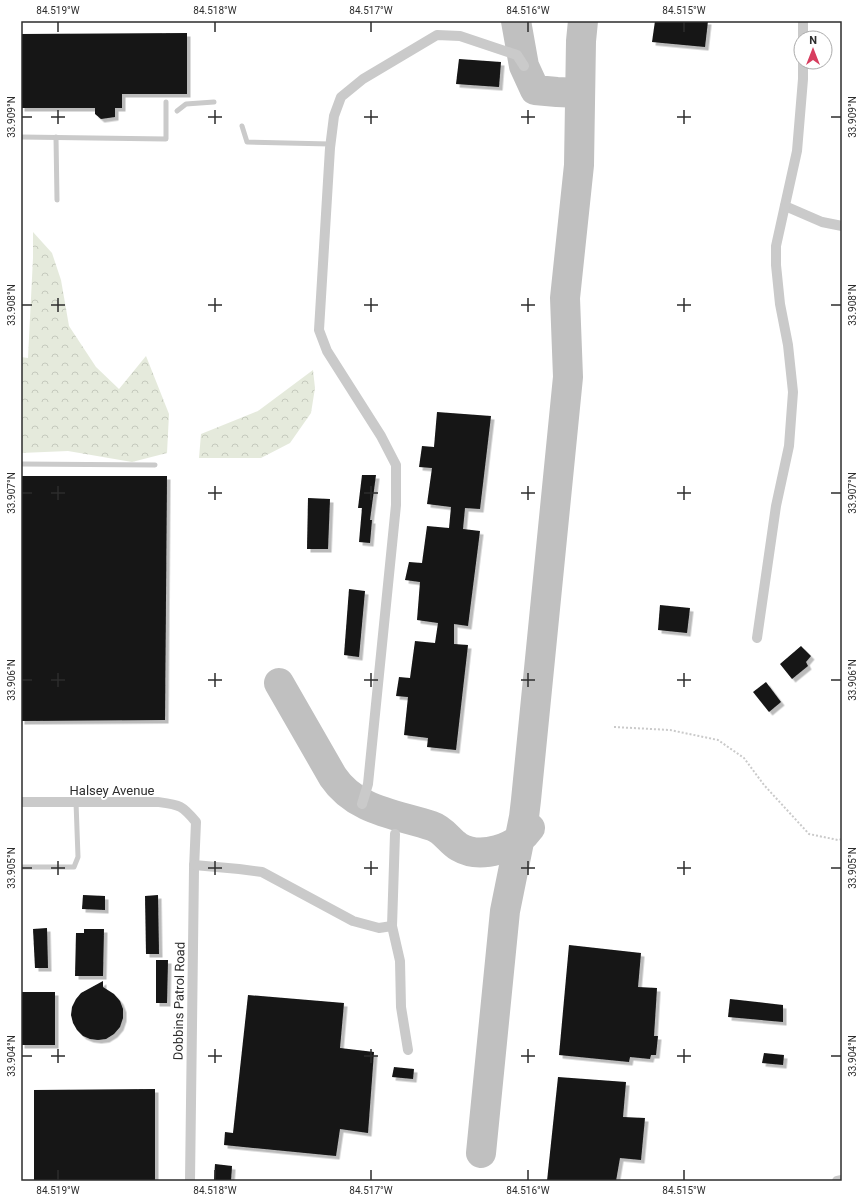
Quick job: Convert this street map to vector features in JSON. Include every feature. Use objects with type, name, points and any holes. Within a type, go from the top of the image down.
[{"type":"street","points":[[362,804],[368,784],[384,640],[396,505],[396,465],[381,436],[326,351],[319,330],[330,144],[334,116],[341,97],[364,79],[437,35],[460,36],[517,55],[524,66]]},
{"type":"street","points":[[758,638],[776,506],[789,446],[793,392],[788,345],[780,304],[776,265],[776,246],[795,159],[799,133],[803,70]]},
{"type":"street","points":[[785,206],[822,222],[842,226]]},
{"type":"street","name":"Halsey Avenue","points":[[21,802],[158,802],[174,804],[185,809],[196,822]]},
{"type":"street","name":"Dobbins Patrol Road","points":[[190,1181],[194,865],[196,822]]},
{"type":"street","points":[[395,834],[392,926],[400,961],[401,1007],[408,1050]]},
{"type":"street","points":[[194,865],[262,872],[354,920],[379,928],[392,926]]},
{"type":"street","points":[[837,1181],[842,1180]]},
{"type":"lane","points":[[21,137],[166,139],[166,102]]},
{"type":"lane","points":[[177,110],[186,104],[214,102]]},
{"type":"lane","points":[[242,126],[247,142],[330,144]]},
{"type":"lane","points":[[56,137],[57,200]]},
{"type":"lane","points":[[21,464],[155,465]]},
{"type":"lane","points":[[21,867],[74,867],[78,857],[76,802]]},
{"type":"path","points":[[614,727],[670,730],[718,740],[744,758],[764,785],[809,834],[838,840],[842,839]]},
{"type":"green space","points":[[33,232],[52,253],[61,280],[69,326],[96,367],[119,389],[146,356],[169,414],[167,453],[132,462],[68,451],[21,453],[21,357],[28,358]]},
{"type":"green space","points":[[313,370],[315,388],[311,413],[290,443],[261,458],[199,458],[201,434],[258,411]]},
{"type":"building","points":[[655,21],[708,21],[705,47],[652,42]]},
{"type":"building","points":[[187,33],[187,94],[122,94],[122,108],[115,108],[115,117],[101,119],[95,114],[95,108],[21,108],[21,34]]},
{"type":"building","points":[[459,59],[501,62],[499,87],[456,84]]},
{"type":"building","points":[[437,412],[491,416],[480,509],[465,508],[463,529],[480,531],[468,626],[454,624],[454,644],[468,645],[456,750],[427,747],[428,738],[404,735],[408,697],[396,696],[399,677],[410,678],[415,641],[435,643],[438,623],[417,620],[420,582],[405,580],[409,562],[422,563],[427,526],[449,528],[451,507],[427,504],[432,468],[419,467],[422,446],[434,447]]},
{"type":"building","points":[[362,475],[376,475],[370,520],[372,520],[370,543],[359,542],[362,508],[358,508]]},
{"type":"building","points":[[21,476],[167,476],[165,720],[21,721]]},
{"type":"building","points":[[308,498],[330,499],[328,549],[307,549]]},
{"type":"building","points":[[349,589],[365,591],[359,657],[344,655]]},
{"type":"building","points":[[660,605],[690,608],[687,633],[658,630]]},
{"type":"building","points":[[801,646],[811,656],[806,662],[808,666],[792,679],[780,664]]},
{"type":"building","points":[[766,682],[781,702],[769,712],[753,692]]},
{"type":"building","points":[[83,895],[105,896],[105,910],[82,909]]},
{"type":"building","points":[[158,895],[159,954],[146,954],[145,896]]},
{"type":"building","points":[[47,928],[48,968],[35,968],[33,929]]},
{"type":"building","points":[[84,929],[104,929],[103,976],[75,976],[76,933],[84,933]]},
{"type":"building","points":[[569,945],[641,953],[638,987],[657,988],[654,1036],[658,1036],[656,1055],[651,1055],[650,1059],[630,1057],[629,1062],[559,1055]]},
{"type":"building","points":[[156,960],[168,960],[167,1003],[156,1003]]},
{"type":"building","points":[[103,981],[103,987],[114,994],[120,1001],[123,1009],[123,1018],[120,1027],[114,1034],[106,1039],[90,1039],[83,1036],[73,1023],[71,1015],[72,1007],[81,993]]},
{"type":"building","points":[[21,992],[55,992],[55,1045],[21,1045]]},
{"type":"building","points":[[248,995],[344,1003],[340,1048],[374,1052],[368,1133],[340,1129],[336,1156],[224,1145],[225,1132],[233,1133]]},
{"type":"building","points":[[730,999],[783,1005],[783,1022],[728,1017]]},
{"type":"building","points":[[764,1053],[784,1055],[783,1065],[762,1063]]},
{"type":"building","points":[[394,1067],[414,1069],[413,1079],[392,1077]]},
{"type":"building","points":[[558,1077],[626,1082],[623,1117],[645,1118],[641,1160],[620,1158],[616,1181],[547,1181]]},
{"type":"building","points":[[155,1089],[155,1181],[34,1181],[34,1090]]},
{"type":"building","points":[[215,1164],[232,1166],[231,1181],[214,1181]]},
{"type":"taxiway","points":[[516,21],[524,66],[535,90],[580,93]]},
{"type":"taxiway","points":[[481,1153],[505,911],[526,800],[568,377],[565,298],[579,165],[581,41],[583,21]]},
{"type":"taxiway","points":[[279,683],[333,777],[342,788],[365,804],[378,810],[432,826],[440,830],[459,847],[468,851],[487,852],[498,850],[516,841],[530,828]]}]
